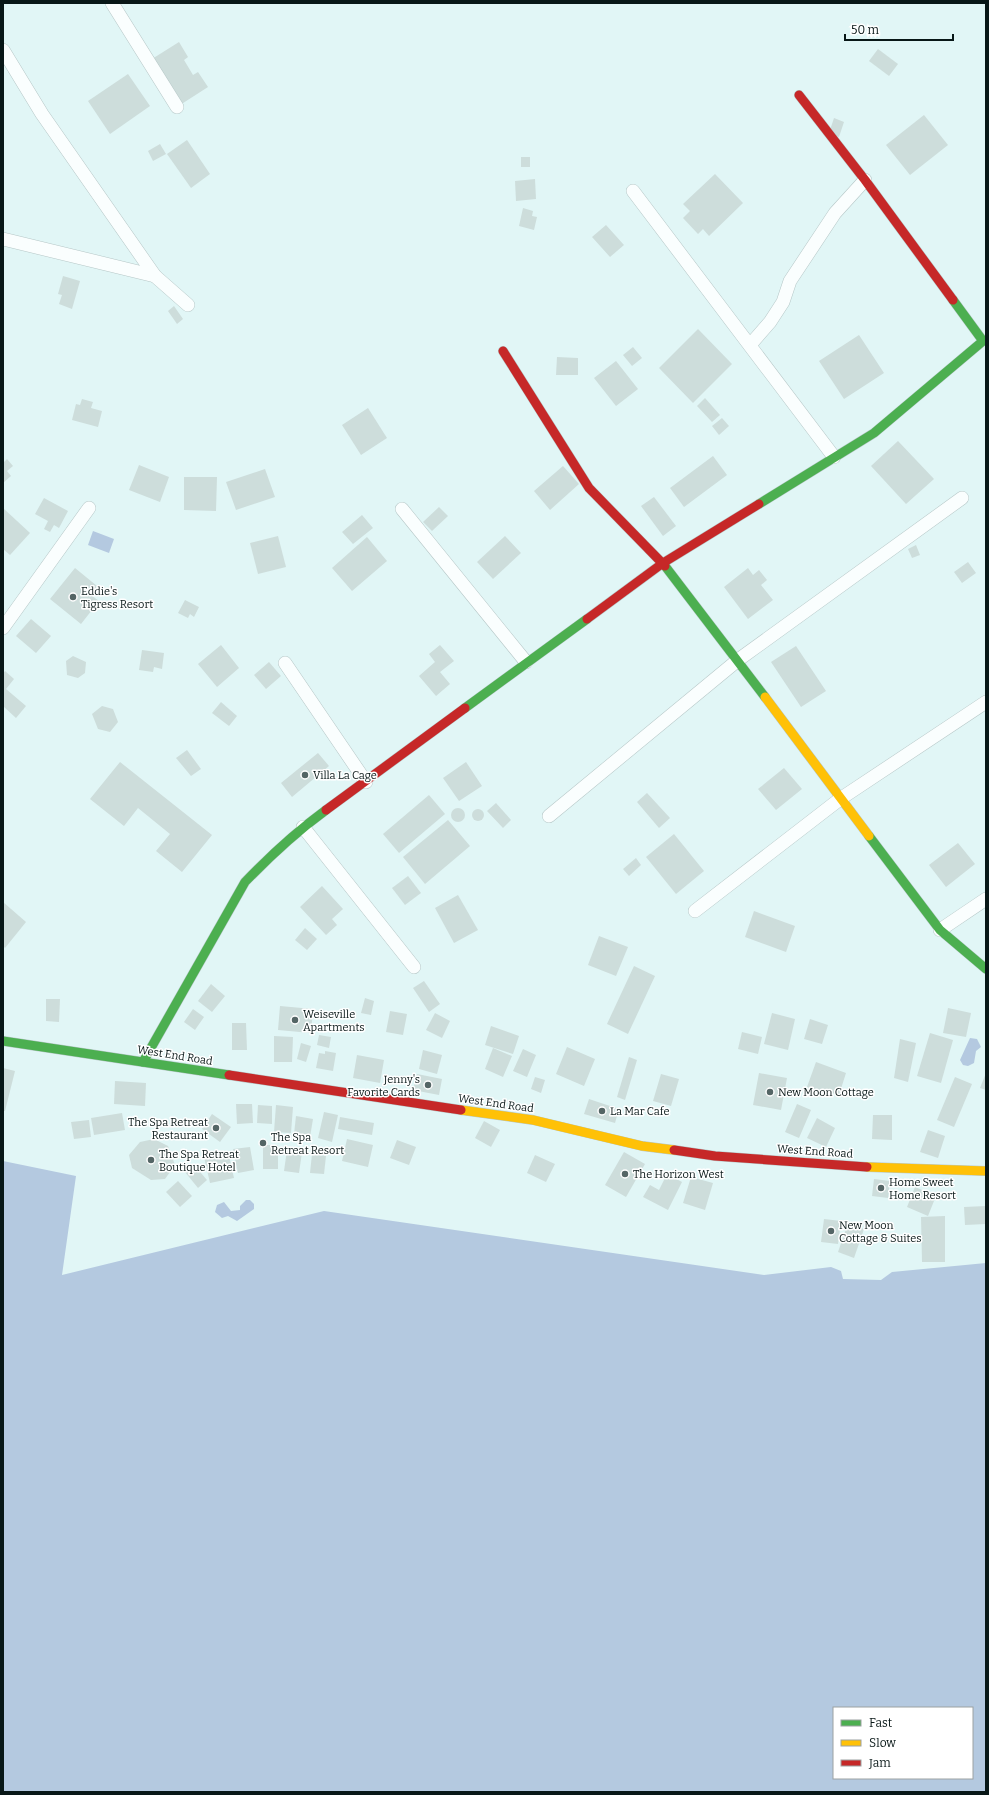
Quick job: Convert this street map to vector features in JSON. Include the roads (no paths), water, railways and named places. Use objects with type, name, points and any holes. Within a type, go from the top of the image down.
[{"type":"street","points":[[112,3],[177,107]]},
{"type":"street","points":[[3,50],[42,114],[155,276],[188,304]]},
{"type":"street","points":[[143,1062],[246,882],[268,858],[303,827],[663,563],[834,457],[874,434],[985,340],[799,95]]},
{"type":"street","points":[[750,345],[770,322],[783,302],[790,281],[835,213],[865,180]]},
{"type":"street","points":[[633,191],[834,457]]},
{"type":"street","points":[[3,239],[155,276]]},
{"type":"street","points":[[504,351],[589,488],[663,563],[738,660],[840,799],[940,930],[986,969]]},
{"type":"street","points":[[549,816],[738,660],[962,498]]},
{"type":"street","points":[[3,628],[89,508]]},
{"type":"street","points":[[402,509],[526,662]]},
{"type":"street","points":[[284,663],[366,782]]},
{"type":"street","points":[[695,911],[840,799],[986,702]]},
{"type":"street","points":[[303,827],[414,967]]},
{"type":"street","points":[[940,930],[986,899]]},
{"type":"street","name":"West End Road","points":[[3,1041],[424,1106],[533,1120],[642,1146],[715,1156],[866,1167],[986,1171]]},
{"type":"water","points":[[93,531],[114,539],[109,553],[88,545]]},
{"type":"water","points":[[970,1038],[977,1039],[981,1047],[976,1051],[974,1063],[968,1066],[963,1065],[960,1060]]},
{"type":"water","points":[[3,1161],[76,1176],[62,1275],[324,1211],[764,1275],[831,1267],[841,1271],[843,1279],[881,1280],[892,1272],[986,1263],[986,1792],[3,1792]]},
{"type":"water","points":[[246,1200],[250,1200],[254,1204],[254,1209],[237,1221],[228,1216],[222,1218],[215,1212],[217,1205],[224,1202],[231,1211],[240,1210],[240,1206]]},
{"type":"place","name":"Eddie's Tigress Resort","points":[[73,597]]},
{"type":"place","name":"Villa La Cage","points":[[305,775]]},
{"type":"place","name":"Weiseville Apartments","points":[[295,1020]]},
{"type":"place","name":"Jenny's Favorite Cards","points":[[428,1085]]},
{"type":"place","name":"New Moon Cottage","points":[[770,1092]]},
{"type":"place","name":"La Mar Cafe","points":[[602,1111]]},
{"type":"place","name":"The Spa Retreat Restaurant","points":[[216,1128]]},
{"type":"place","name":"The Spa Retreat Resort","points":[[263,1143]]},
{"type":"place","name":"The Spa Retreat Boutique Hotel","points":[[151,1160]]},
{"type":"place","name":"The Horizon West","points":[[625,1174]]},
{"type":"place","name":"Home Sweet Home Resort","points":[[881,1188]]},
{"type":"place","name":"New Moon Cottage & Suites","points":[[831,1231]]}]
